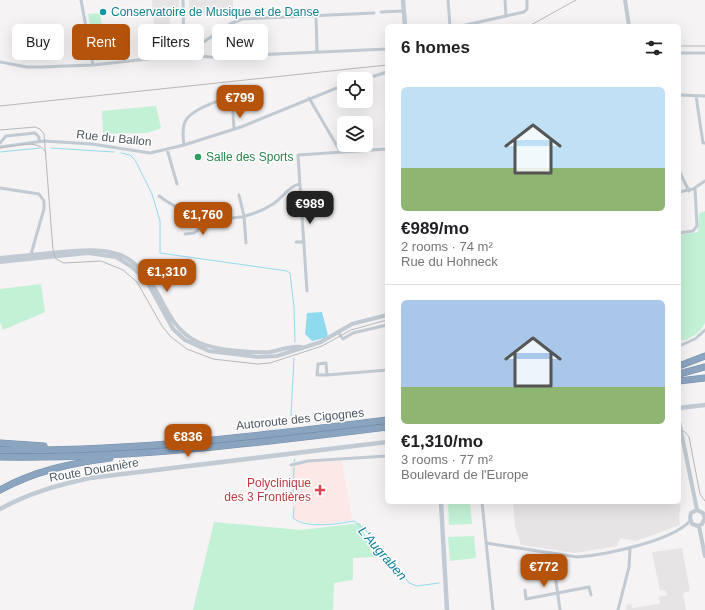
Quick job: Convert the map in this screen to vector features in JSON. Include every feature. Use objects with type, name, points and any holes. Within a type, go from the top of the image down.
[{"type":"highway","points":[[681,365],[705,356]]},
{"type":"highway","points":[[681,365],[705,359]]},
{"type":"highway","points":[[681,373],[705,367]]},
{"type":"highway","points":[[681,381],[705,378]]},
{"type":"highway","name":"Autoroute des Cigognes","points":[[0,450],[86,449],[205,441],[385,420]]},
{"type":"highway","name":"Autoroute des Cigognes","points":[[0,457],[129,453],[201,448],[385,427]]},
{"type":"highway","points":[[0,443],[38,446],[76,445],[86,449]]},
{"type":"highway","points":[[0,490],[39,473],[67,465],[129,453]]},
{"type":"main road","points":[[403,0],[405,24]]},
{"type":"main road","points":[[681,408],[705,405]]},
{"type":"main road","name":"Route Douanière","points":[[0,509],[36,492],[61,484],[90,478],[385,442]]},
{"type":"main road","points":[[441,504],[447,610]]},
{"type":"street","points":[[81,0],[92,65]]},
{"type":"street","points":[[183,0],[183,24]]},
{"type":"street","points":[[448,0],[450,24]]},
{"type":"street","points":[[506,0],[506,16]]},
{"type":"street","points":[[471,24],[524,12],[527,9],[527,0]]},
{"type":"street","points":[[625,0],[629,24]]},
{"type":"street","points":[[381,12],[404,11]]},
{"type":"street","points":[[204,43],[230,24],[242,19],[374,13]]},
{"type":"street","points":[[316,15],[317,52]]},
{"type":"street","points":[[204,56],[385,49]]},
{"type":"street","points":[[681,53],[705,53]]},
{"type":"street","points":[[0,62],[27,67],[92,65],[138,60]]},
{"type":"street","points":[[373,76],[385,73]]},
{"type":"street","name":"Rue du Ballon","points":[[39,141],[92,144],[134,152],[150,153],[167,150],[184,146],[234,129],[337,88]]},
{"type":"street","points":[[681,95],[705,96]]},
{"type":"street","points":[[696,96],[703,144],[705,143]]},
{"type":"street","points":[[184,146],[185,122],[187,118],[203,108],[228,97],[232,98],[234,129]]},
{"type":"street","points":[[309,98],[337,146]]},
{"type":"street","points":[[0,143],[6,136],[35,133],[39,137],[39,141],[0,147]]},
{"type":"street","points":[[373,150],[385,149]]},
{"type":"street","points":[[167,150],[177,184]]},
{"type":"street","points":[[307,291],[297,156],[300,154],[337,151]]},
{"type":"street","points":[[681,175],[689,191]]},
{"type":"street","points":[[681,192],[689,191],[705,181]]},
{"type":"street","points":[[159,196],[181,210],[203,217],[228,219],[244,216],[272,205],[289,188],[299,184]]},
{"type":"street","points":[[0,188],[38,194],[44,201],[44,209],[31,254]]},
{"type":"street","points":[[681,233],[693,232],[697,226],[695,188]]},
{"type":"street","points":[[239,195],[244,216],[246,243]]},
{"type":"street","points":[[185,234],[194,233],[198,230],[203,217]]},
{"type":"street","points":[[296,242],[303,242]]},
{"type":"street","points":[[0,258],[94,248],[113,252],[124,256],[144,271],[150,278],[176,325],[199,342],[209,346],[259,352],[302,347]]},
{"type":"street","points":[[0,262],[88,253],[106,255],[125,262],[140,274],[149,286],[168,323],[180,336],[193,345],[209,351],[258,357],[276,356],[321,342],[352,324],[385,316]]},
{"type":"street","points":[[338,332],[343,339],[353,333],[385,325]]},
{"type":"street","points":[[681,345],[695,339],[705,330]]},
{"type":"street","points":[[327,375],[326,363],[318,364],[317,375],[327,375],[385,370]]},
{"type":"street","points":[[681,431],[697,510],[705,516],[704,523],[699,526]]},
{"type":"street","points":[[291,465],[308,461],[385,456]]},
{"type":"street","points":[[482,504],[493,610]]},
{"type":"street","points":[[691,522],[691,513],[697,510]]},
{"type":"street","points":[[486,543],[577,557],[630,549],[673,533],[691,522]]},
{"type":"street","points":[[691,522],[699,526]]},
{"type":"street","points":[[699,526],[705,556]]},
{"type":"street","points":[[618,610],[629,567],[630,549]]},
{"type":"street","points":[[552,553],[560,610]]},
{"type":"street","points":[[525,590],[526,598],[589,587],[591,595]]},
{"type":"shaded area","points":[[152,0],[179,0],[180,16],[170,17],[170,24],[154,24]]},
{"type":"shaded area","points":[[189,0],[233,0],[233,15],[189,15]]},
{"type":"shaded area","name":"Polyclinique des 3 Frontières","points":[[342,461],[352,520],[322,524],[295,520],[293,516],[291,466],[313,462]]},
{"type":"shaded area","points":[[513,504],[681,505],[679,517],[680,525],[636,541],[620,538],[617,546],[575,553],[521,545],[515,526]]},
{"type":"shaded area","points":[[682,548],[690,591],[683,593],[686,610],[624,610],[627,609],[626,605],[631,604],[632,608],[660,604],[659,597],[667,595],[665,590],[660,591],[652,552]]},
{"type":"green space","points":[[100,13],[102,24],[90,24],[88,14]]},
{"type":"green space","points":[[156,106],[161,128],[147,133],[103,134],[102,111]]},
{"type":"green space","points":[[705,211],[705,323],[694,335],[681,340],[681,235],[698,232],[699,214]]},
{"type":"green space","points":[[41,284],[45,312],[3,330],[0,322],[0,289]]},
{"type":"green space","points":[[448,504],[470,504],[472,524],[449,525]]},
{"type":"green space","points":[[214,522],[301,530],[360,523],[374,557],[353,558],[353,580],[334,583],[333,610],[193,610]]},
{"type":"green space","points":[[474,536],[476,558],[450,561],[448,537]]},
{"type":"water","points":[[322,312],[328,335],[325,338],[312,341],[305,334],[307,313]]},
{"type":"waterway","name":"L'Augraben","points":[[0,152],[40,148]]},
{"type":"waterway","name":"L'Augraben","points":[[51,148],[114,152]]},
{"type":"waterway","name":"L'Augraben","points":[[121,153],[130,155],[135,160],[152,194],[160,221],[160,253],[287,271],[290,273],[294,307],[295,342]]},
{"type":"waterway","name":"L'Augraben","points":[[291,416],[294,358]]},
{"type":"waterway","name":"L'Augraben","points":[[293,501],[294,467]]},
{"type":"waterway","name":"L'Augraben","points":[[294,507],[293,518],[306,524],[322,525],[354,521],[366,530],[381,553],[396,565],[409,583],[417,586],[439,583]]},
{"type":"tram line","points":[[0,130],[35,127],[40,129],[44,134],[53,250],[56,259],[64,263],[101,261],[123,270],[137,282],[162,326],[171,337],[187,349],[213,359],[257,364],[270,363],[322,346],[351,330],[385,321]]},
{"type":"tram line","points":[[0,148],[33,144],[43,149],[46,154]]},
{"type":"tram line","points":[[681,430],[689,437],[700,494],[705,501]]},
{"type":"railway","points":[[533,24],[576,0]]},
{"type":"railway","points":[[681,46],[705,46]]},
{"type":"railway","points":[[0,106],[385,65]]},
{"type":"place","name":"Conservatoire de Musique et de Danse","points":[[103,12]]},
{"type":"place","name":"Salle des Sports","points":[[198,157]]},
{"type":"place","name":"Polyclinique des 3 Frontières","points":[[320,490]]}]
